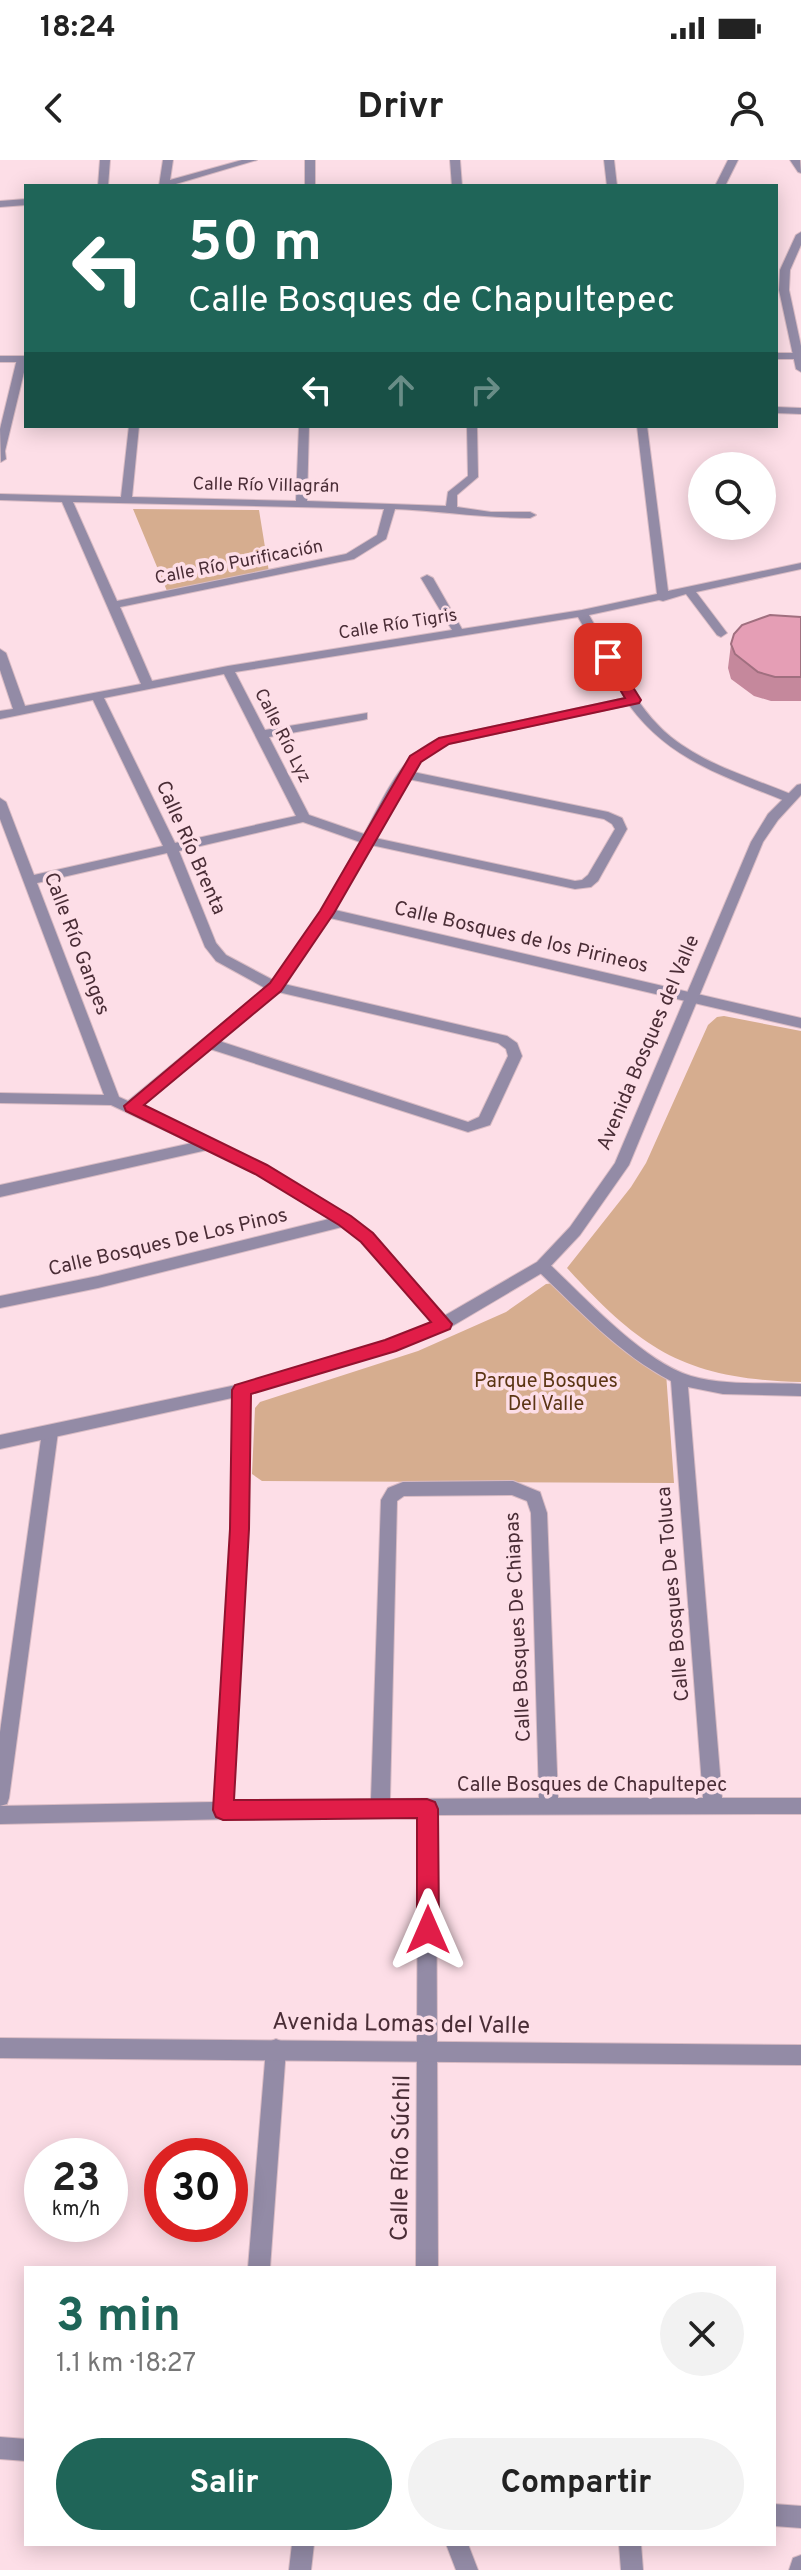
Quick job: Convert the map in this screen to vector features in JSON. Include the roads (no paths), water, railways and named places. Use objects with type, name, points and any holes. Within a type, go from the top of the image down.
[{"type":"street","points":[[103,184],[105,160]]},
{"type":"street","points":[[164,184],[168,160]]},
{"type":"street","points":[[168,184],[252,160]]},
{"type":"street","points":[[310,160],[310,184]]},
{"type":"street","points":[[455,160],[457,184]]},
{"type":"street","points":[[609,160],[612,184]]},
{"type":"street","points":[[721,184],[733,160]]},
{"type":"street","points":[[795,160],[801,170]]},
{"type":"street","points":[[0,204],[24,202]]},
{"type":"street","points":[[801,235],[780,270],[786,311],[801,369]]},
{"type":"street","points":[[780,270],[801,269]]},
{"type":"street","points":[[778,356],[799,356]]},
{"type":"street","points":[[0,359],[24,359],[0,451],[1,459]]},
{"type":"street","points":[[0,395],[13,395]]},
{"type":"street","points":[[778,410],[801,411]]},
{"type":"street","points":[[126,500],[134,428]]},
{"type":"street","points":[[301,505],[304,428]]},
{"type":"street","points":[[451,510],[452,494],[473,477],[472,428]]},
{"type":"street","points":[[642,428],[663,598]]},
{"type":"street","name":"Calle Río Villagrán","points":[[0,497],[390,506],[530,515]]},
{"type":"street","points":[[66,498],[148,686]]},
{"type":"street","name":"Calle Río Purificación","points":[[114,605],[341,560],[364,550],[382,537],[390,506]]},
{"type":"street","points":[[796,567],[801,580]]},
{"type":"street","name":"Calle Río Tigris","points":[[0,715],[228,670],[663,598],[796,567]]},
{"type":"street","points":[[427,578],[459,633]]},
{"type":"street","points":[[690,592],[721,633]]},
{"type":"street","points":[[582,613],[634,700],[667,740],[704,761],[795,793]]},
{"type":"street","points":[[0,653],[20,711]]},
{"type":"street","name":"Calle Río Lyz","points":[[228,670],[304,818]]},
{"type":"street","name":"Calle Río Brenta","points":[[97,697],[171,848],[215,952],[228,963],[275,987],[502,1039],[512,1046],[515,1056],[485,1121],[468,1127],[209,1043]]},
{"type":"street","points":[[132,1106],[275,987],[327,913],[404,774],[423,752],[444,741],[634,700]]},
{"type":"street","points":[[261,735],[363,716]]},
{"type":"street","points":[[31,880],[304,818],[367,840],[581,885],[593,878],[621,829],[617,821],[608,816],[404,774]]},
{"type":"street","name":"Avenida Bosques del Valle","points":[[0,1442],[241,1390],[390,1346],[443,1324],[542,1266],[575,1231],[622,1165],[757,842],[795,793]]},
{"type":"street","name":"Calle Río Ganges","points":[[0,802],[5,827],[31,880],[113,1100]]},
{"type":"street","name":"Calle Bosques de los Pirineos","points":[[327,913],[801,1023]]},
{"type":"street","points":[[0,1098],[113,1100],[132,1106],[274,1176],[367,1237],[443,1324]]},
{"type":"street","points":[[0,1191],[207,1145]]},
{"type":"street","name":"Calle Bosques De Los Pinos","points":[[0,1302],[98,1282],[345,1221]]},
{"type":"street","points":[[542,1266],[637,1351],[679,1377],[718,1386],[801,1390]]},
{"type":"street","name":"Calle Bosques De Toluca","points":[[679,1377],[713,1807]]},
{"type":"street","points":[[223,1810],[240,1529],[241,1390]]},
{"type":"street","points":[[0,1798],[50,1432]]},
{"type":"street","name":"Calle Bosques De Chiapas","points":[[380,1807],[387,1507],[391,1495],[403,1489],[513,1488],[530,1493],[539,1513],[549,1808]]},
{"type":"street","name":"Calle Bosques de Chapultepec","points":[[0,1815],[380,1807],[801,1806]]},
{"type":"street","name":"Calle Río Súchil","points":[[427,1809],[427,2266]]},
{"type":"street","name":"Avenida Lomas del Valle","points":[[0,2048],[801,2055]]},
{"type":"street","points":[[259,2266],[276,2049]]},
{"type":"street","points":[[0,2448],[24,2450]]},
{"type":"street","points":[[776,2515],[801,2517]]},
{"type":"street","points":[[300,2570],[303,2546]]},
{"type":"street","points":[[458,2546],[467,2570]]},
{"type":"street","points":[[630,2546],[632,2570]]},
{"type":"park label","name":"Parque Bosques Del Valle","points":[[546,1394]]}]
